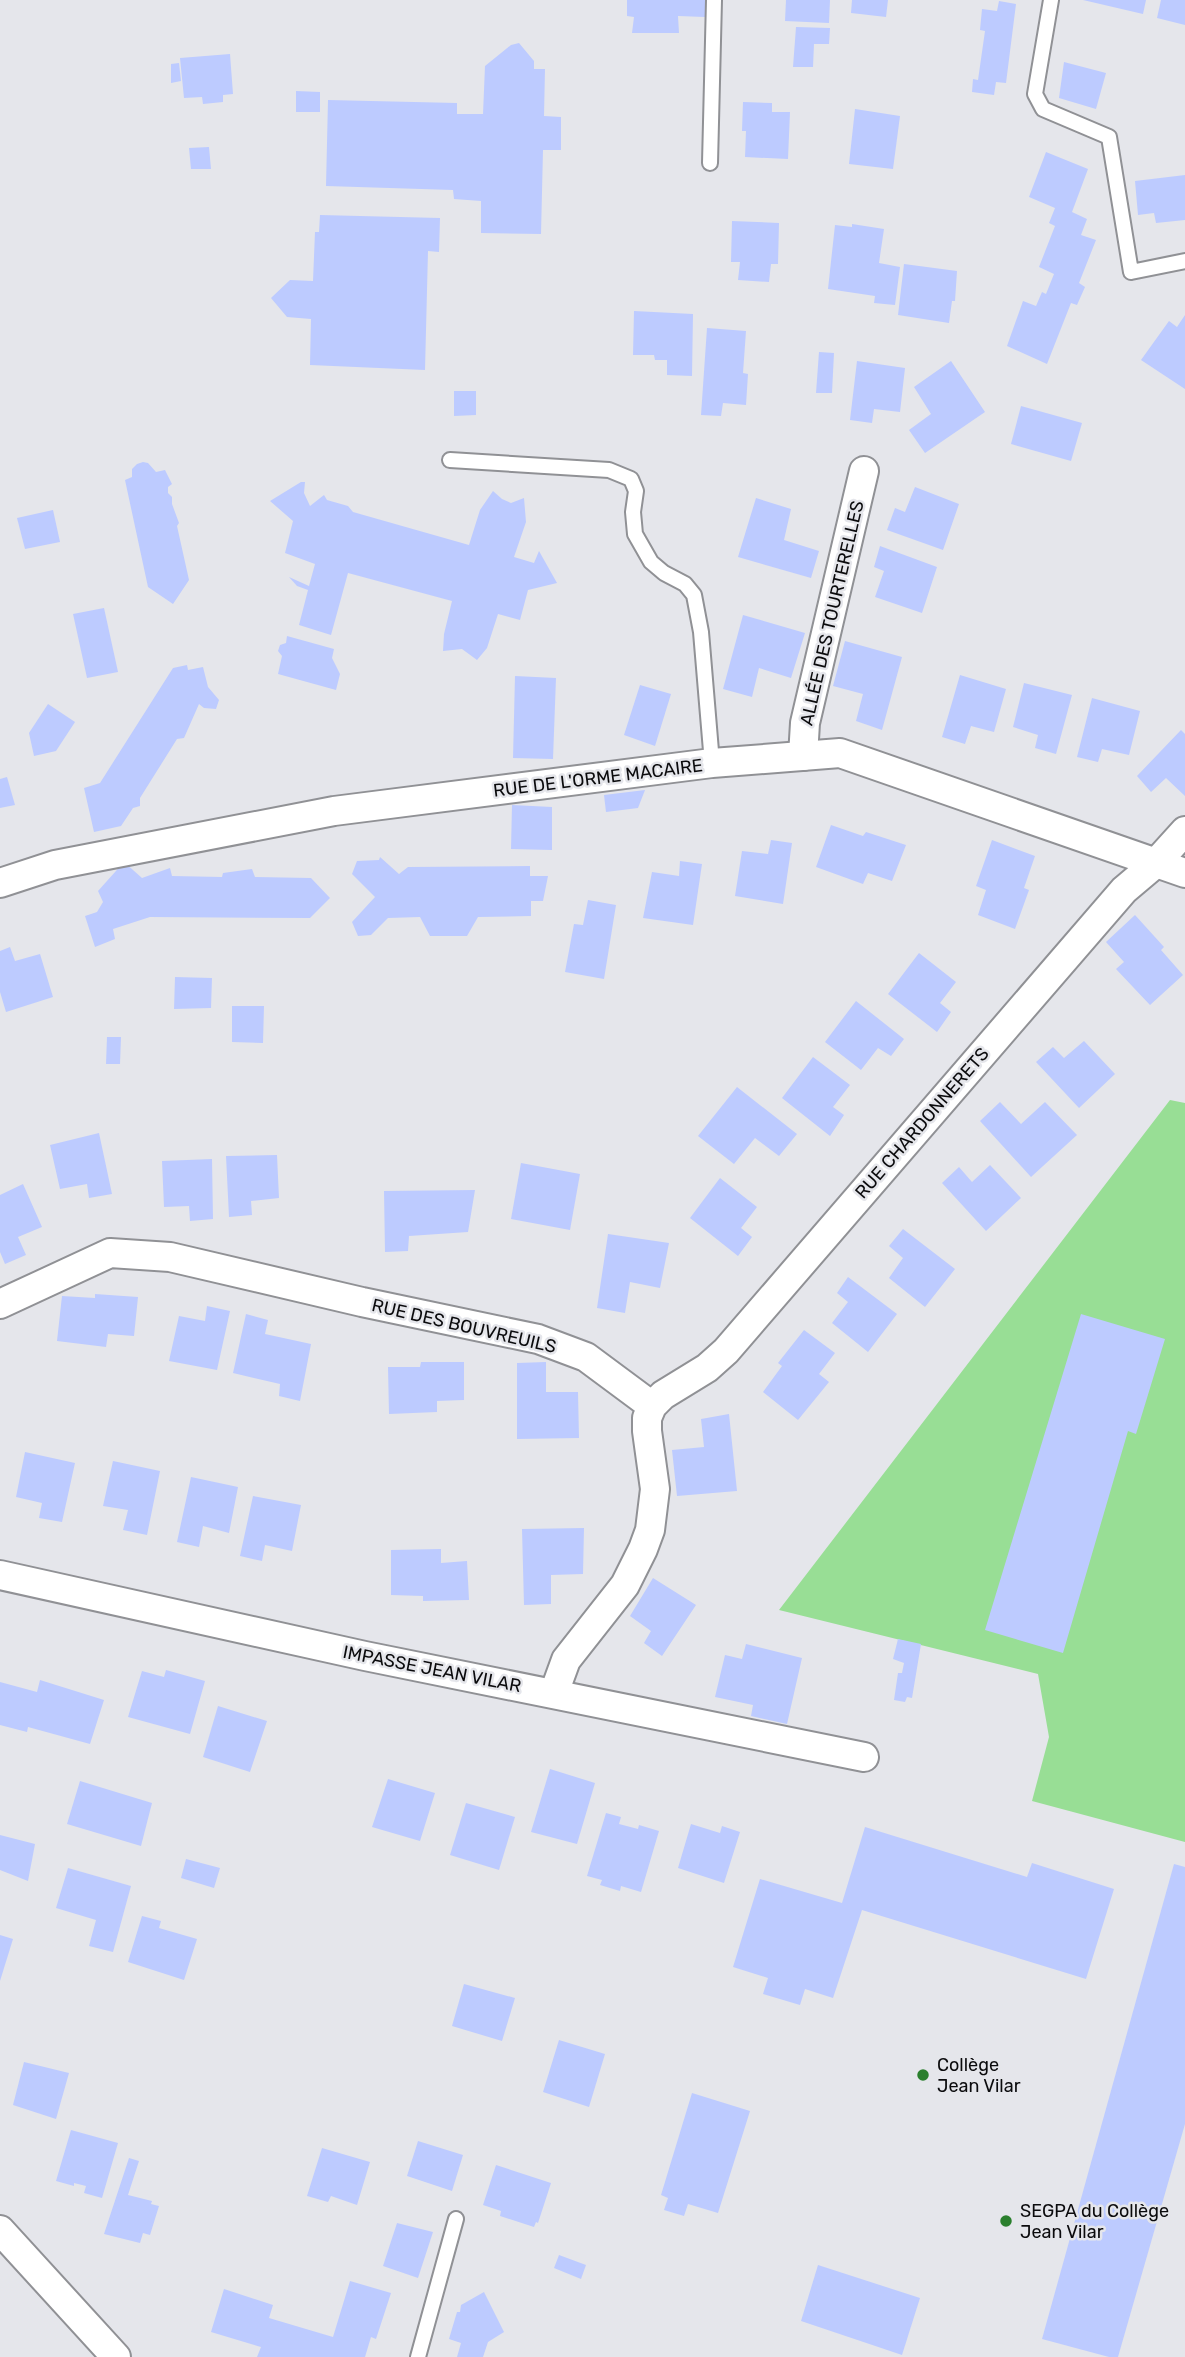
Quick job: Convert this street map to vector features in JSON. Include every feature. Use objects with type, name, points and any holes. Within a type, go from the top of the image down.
[{"type":"street","name":"ALLÉE DES TOURTERELLES","points":[[803,756],[805,723],[864,471]]},
{"type":"street","name":"RUE DE L'ORME MACAIRE","points":[[0,883],[55,865],[334,811],[712,763],[840,753],[1185,873]]},
{"type":"street","name":"RUE CHARDONNERETS","points":[[652,1406],[663,1395],[707,1368],[726,1351],[1124,890],[1156,863],[1185,831]]},
{"type":"street","name":"RUE DES BOUVREUILS","points":[[0,1304],[110,1253],[170,1257],[362,1302],[538,1339],[586,1357],[652,1406]]},
{"type":"street","points":[[554,1693],[566,1660],[625,1585],[650,1530],[655,1489],[647,1418],[652,1406]]},
{"type":"street","name":"IMPASSE JEAN VILAR","points":[[0,1575],[365,1656],[864,1757]]},
{"type":"street","points":[[0,2230],[116,2357]]},
{"type":"lane","points":[[710,163],[714,0]]},
{"type":"lane","points":[[1051,0],[1035,94],[1043,108],[1109,137],[1131,272],[1185,261]]},
{"type":"lane","points":[[450,460],[609,470],[631,479],[635,491],[635,534],[651,562],[664,573],[685,584],[694,595],[701,632],[712,763]]},
{"type":"lane","points":[[418,2357],[456,2219]]},
{"type":"green space","points":[[1170,1100],[1185,1103],[1185,1842],[1032,1801],[1049,1737],[1038,1674],[779,1610]]},
{"type":"building","points":[[627,0],[705,0],[705,17],[678,16],[679,33],[632,33],[634,17],[627,16]]},
{"type":"building","points":[[786,0],[830,0],[829,23],[785,21]]},
{"type":"building","points":[[852,0],[888,0],[886,17],[851,13]]},
{"type":"building","points":[[1083,0],[1146,0],[1143,14]]},
{"type":"building","points":[[1161,0],[1185,0],[1185,25],[1157,18]]},
{"type":"building","points":[[999,1],[1016,4],[1006,83],[996,82],[994,95],[972,92],[973,79],[978,80],[985,31],[980,30],[982,9],[997,11]]},
{"type":"building","points":[[796,27],[830,28],[829,44],[814,44],[813,67],[793,67]]},
{"type":"building","points":[[519,43],[534,61],[534,69],[545,69],[544,116],[561,117],[561,150],[543,150],[541,234],[481,233],[481,201],[454,199],[453,190],[326,186],[328,100],[457,103],[457,114],[483,114],[485,66],[511,45]]},
{"type":"building","points":[[230,54],[233,94],[223,95],[223,102],[203,104],[202,97],[184,98],[180,58]]},
{"type":"building","points":[[1064,62],[1106,73],[1096,109],[1059,98]]},
{"type":"building","points":[[179,63],[181,81],[171,83],[171,64]]},
{"type":"building","points":[[296,91],[320,92],[320,112],[296,112]]},
{"type":"building","points":[[743,102],[772,103],[772,112],[790,112],[788,159],[745,157]]},
{"type":"building","points":[[855,109],[900,116],[893,169],[849,164]]},
{"type":"building","points":[[209,147],[211,169],[191,169],[189,148]]},
{"type":"building","points":[[1046,152],[1088,169],[1072,212],[1087,219],[1081,235],[1096,240],[1079,283],[1085,287],[1077,305],[1071,303],[1047,364],[1007,346],[1023,301],[1036,306],[1042,292],[1046,294],[1054,274],[1039,267],[1055,226],[1049,223],[1055,208],[1029,197]]},
{"type":"building","points":[[1185,175],[1185,220],[1156,223],[1154,213],[1138,215],[1135,181]]},
{"type":"building","points":[[320,215],[440,218],[439,252],[428,251],[425,370],[310,365],[311,319],[287,317],[271,298],[290,280],[313,281],[315,232],[319,232]]},
{"type":"building","points":[[732,221],[779,223],[778,264],[771,264],[769,282],[738,280],[740,262],[731,262]]},
{"type":"building","points":[[852,224],[884,229],[879,263],[900,267],[895,305],[874,303],[875,296],[828,289],[835,225],[852,227]]},
{"type":"building","points":[[904,264],[957,271],[955,301],[952,301],[949,323],[898,315]]},
{"type":"building","points":[[634,311],[693,314],[692,376],[667,375],[667,360],[655,360],[654,355],[633,355]]},
{"type":"building","points":[[1185,315],[1185,389],[1141,360],[1169,321],[1177,327]]},
{"type":"building","points":[[707,328],[746,331],[743,373],[748,374],[746,405],[723,403],[721,416],[701,415]]},
{"type":"building","points":[[819,352],[834,353],[832,393],[816,393]]},
{"type":"building","points":[[857,361],[905,368],[900,412],[874,409],[872,423],[850,420]]},
{"type":"building","points":[[951,361],[985,412],[925,453],[909,430],[931,414],[914,387]]},
{"type":"building","points":[[454,391],[476,391],[476,415],[454,416]]},
{"type":"building","points":[[1021,406],[1082,423],[1071,461],[1011,444]]},
{"type":"building","points":[[148,463],[156,472],[165,470],[172,484],[168,487],[168,493],[172,497],[179,523],[177,526],[189,580],[173,604],[148,587],[125,480],[132,477],[132,469],[137,464]]},
{"type":"building","points":[[305,482],[304,493],[310,506],[324,495],[327,500],[348,506],[353,512],[469,545],[480,510],[493,491],[511,503],[524,498],[526,522],[514,557],[534,563],[539,551],[557,583],[528,590],[520,620],[498,614],[487,648],[477,660],[462,649],[443,651],[452,601],[348,573],[331,635],[299,625],[308,590],[297,586],[289,577],[309,586],[315,564],[285,553],[293,521],[270,501]]},
{"type":"building","points":[[915,487],[959,504],[943,550],[887,530],[895,508],[905,512]]},
{"type":"building","points":[[756,498],[791,509],[784,540],[819,551],[811,578],[738,557]]},
{"type":"building","points":[[53,510],[60,542],[25,549],[17,518]]},
{"type":"building","points":[[880,546],[937,567],[922,613],[875,597],[884,571],[874,567]]},
{"type":"building","points":[[104,608],[118,672],[87,678],[73,614]]},
{"type":"building","points":[[743,615],[805,633],[791,678],[759,668],[752,697],[723,689]]},
{"type":"building","points":[[287,636],[334,649],[332,658],[340,674],[336,690],[278,674],[282,656],[278,651],[280,645],[286,643]]},
{"type":"building","points":[[845,641],[902,657],[882,730],[856,721],[863,694],[833,686]]},
{"type":"building","points":[[187,665],[188,670],[203,667],[208,687],[219,700],[216,709],[204,708],[199,704],[184,738],[177,739],[140,798],[140,806],[133,808],[121,826],[94,832],[84,788],[100,783],[173,668]]},
{"type":"building","points":[[960,675],[1006,689],[994,732],[971,726],[965,744],[942,737]]},
{"type":"building","points":[[515,676],[556,678],[553,759],[513,758]]},
{"type":"building","points":[[1024,683],[1072,695],[1056,754],[1035,748],[1038,735],[1013,727]]},
{"type":"building","points":[[640,685],[671,694],[655,746],[624,735]]},
{"type":"building","points":[[1092,698],[1140,711],[1129,755],[1102,749],[1098,762],[1077,757]]},
{"type":"building","points":[[48,704],[75,722],[56,751],[34,756],[29,733]]},
{"type":"building","points":[[1181,730],[1185,734],[1185,796],[1166,778],[1151,792],[1137,776]]},
{"type":"building","points":[[7,777],[15,805],[0,808],[0,779]]},
{"type":"building","points":[[645,790],[638,808],[606,812],[604,795]]},
{"type":"building","points":[[512,805],[552,807],[552,850],[511,849]]},
{"type":"building","points":[[831,825],[863,836],[866,832],[906,845],[892,881],[868,873],[863,884],[816,867]]},
{"type":"building","points":[[771,840],[792,843],[783,904],[735,896],[742,851],[768,854]]},
{"type":"building","points":[[992,840],[1035,856],[1024,888],[1029,890],[1015,929],[978,915],[986,890],[976,886]]},
{"type":"building","points":[[380,857],[399,874],[408,867],[530,866],[530,876],[548,876],[543,901],[531,901],[531,916],[478,917],[467,936],[430,936],[420,917],[388,918],[371,935],[358,936],[352,922],[375,897],[352,874],[357,861],[379,860]]},
{"type":"building","points":[[680,861],[702,864],[693,925],[643,918],[652,872],[679,876]]},
{"type":"building","points":[[124,862],[142,878],[170,868],[172,876],[222,877],[223,873],[252,869],[255,877],[311,878],[330,898],[310,918],[150,917],[113,929],[115,939],[95,947],[85,916],[97,912],[103,902],[98,891]]},
{"type":"building","points":[[588,900],[616,905],[604,979],[565,972],[574,924],[583,925]]},
{"type":"building","points":[[1135,915],[1164,947],[1161,950],[1183,975],[1150,1005],[1116,969],[1124,962],[1106,942]]},
{"type":"building","points":[[10,947],[15,961],[40,954],[53,997],[6,1012],[0,992],[0,951]]},
{"type":"building","points":[[919,953],[956,982],[940,1003],[951,1012],[937,1032],[888,994]]},
{"type":"building","points":[[175,977],[212,978],[211,1008],[174,1009]]},
{"type":"building","points":[[856,1001],[904,1039],[891,1056],[878,1048],[861,1070],[825,1042]]},
{"type":"building","points":[[232,1006],[264,1006],[263,1043],[232,1042]]},
{"type":"building","points":[[107,1037],[121,1037],[120,1064],[106,1064]]},
{"type":"building","points":[[1084,1041],[1115,1074],[1079,1108],[1036,1062],[1053,1047],[1064,1058]]},
{"type":"building","points":[[813,1057],[850,1085],[833,1107],[844,1115],[830,1136],[782,1098]]},
{"type":"building","points":[[737,1087],[797,1134],[779,1156],[755,1138],[734,1164],[698,1136]]},
{"type":"building","points":[[1000,1102],[1021,1124],[1045,1102],[1077,1135],[1031,1177],[980,1121]]},
{"type":"building","points":[[99,1133],[112,1194],[89,1198],[87,1184],[60,1189],[50,1145]]},
{"type":"building","points":[[277,1155],[279,1198],[251,1201],[252,1215],[229,1217],[226,1156]]},
{"type":"building","points":[[212,1159],[213,1219],[190,1221],[189,1206],[164,1207],[162,1161]]},
{"type":"building","points":[[521,1163],[580,1174],[570,1230],[511,1219]]},
{"type":"building","points":[[990,1165],[1021,1198],[986,1231],[942,1183],[959,1167],[972,1182]]},
{"type":"building","points":[[720,1178],[757,1207],[741,1228],[752,1237],[738,1256],[690,1218]]},
{"type":"building","points":[[23,1184],[42,1227],[18,1237],[26,1255],[5,1264],[0,1252],[0,1195]]},
{"type":"building","points":[[475,1190],[468,1232],[409,1236],[408,1251],[385,1252],[384,1191]]},
{"type":"building","points":[[903,1229],[955,1269],[925,1307],[889,1278],[903,1258],[889,1246]]},
{"type":"building","points":[[608,1234],[669,1243],[660,1288],[630,1282],[625,1313],[597,1308]]},
{"type":"building","points":[[848,1277],[897,1314],[868,1352],[832,1323],[848,1302],[837,1293]]},
{"type":"building","points":[[95,1294],[138,1297],[134,1336],[108,1334],[106,1347],[57,1341],[62,1296],[95,1298]]},
{"type":"building","points":[[207,1306],[230,1311],[217,1370],[169,1361],[179,1316],[205,1321]]},
{"type":"building","points":[[246,1314],[268,1320],[265,1334],[311,1344],[300,1401],[279,1396],[280,1384],[233,1373]]},
{"type":"building","points":[[1081,1314],[1165,1339],[1136,1434],[1128,1431],[1063,1653],[985,1630]]},
{"type":"building","points":[[804,1330],[835,1353],[819,1374],[829,1382],[798,1420],[763,1392],[782,1366],[778,1363]]},
{"type":"building","points":[[421,1362],[464,1362],[464,1400],[437,1401],[437,1412],[389,1414],[388,1367],[420,1367]]},
{"type":"building","points":[[546,1362],[546,1392],[578,1392],[579,1438],[517,1439],[517,1363]]},
{"type":"building","points":[[729,1414],[737,1491],[677,1496],[672,1450],[704,1447],[701,1419]]},
{"type":"building","points":[[25,1452],[75,1463],[62,1522],[39,1518],[42,1503],[16,1497]]},
{"type":"building","points":[[113,1461],[160,1471],[147,1535],[123,1530],[128,1510],[103,1506]]},
{"type":"building","points":[[191,1477],[238,1487],[229,1533],[203,1526],[199,1547],[177,1542]]},
{"type":"building","points":[[253,1496],[301,1505],[292,1551],[265,1545],[262,1561],[240,1556]]},
{"type":"building","points":[[584,1528],[583,1574],[551,1575],[551,1604],[524,1605],[522,1529]]},
{"type":"building","points":[[441,1549],[441,1563],[467,1561],[469,1600],[423,1601],[423,1596],[391,1595],[391,1550]]},
{"type":"building","points":[[653,1578],[696,1605],[662,1656],[644,1643],[651,1631],[630,1616]]},
{"type":"building","points":[[898,1639],[921,1644],[912,1698],[907,1697],[905,1702],[894,1700],[898,1673],[902,1673],[904,1663],[893,1659]]},
{"type":"building","points":[[746,1644],[802,1658],[787,1724],[751,1716],[753,1705],[715,1697],[725,1655],[742,1659]]},
{"type":"building","points":[[166,1670],[205,1681],[190,1734],[128,1717],[142,1671],[164,1677]]},
{"type":"building","points":[[40,1680],[104,1700],[90,1744],[28,1727],[27,1732],[0,1725],[0,1682],[37,1692]]},
{"type":"building","points":[[218,1706],[267,1721],[250,1772],[203,1757]]},
{"type":"building","points":[[550,1769],[595,1783],[577,1844],[531,1832]]},
{"type":"building","points":[[388,1779],[435,1793],[420,1841],[372,1827]]},
{"type":"building","points":[[80,1781],[152,1803],[141,1846],[67,1824]]},
{"type":"building","points":[[466,1803],[515,1817],[499,1870],[450,1855]]},
{"type":"building","points":[[606,1813],[621,1817],[619,1824],[638,1829],[639,1825],[659,1831],[641,1892],[621,1886],[620,1891],[600,1885],[602,1880],[587,1876]]},
{"type":"building","points":[[691,1824],[720,1833],[722,1826],[740,1832],[724,1883],[678,1868]]},
{"type":"building","points":[[865,1827],[1027,1877],[1032,1863],[1114,1889],[1086,1979],[862,1910],[833,1998],[805,1989],[800,2005],[763,1994],[768,1978],[733,1967],[760,1879],[842,1903]]},
{"type":"building","points":[[0,1835],[35,1844],[28,1881],[0,1870]]},
{"type":"building","points":[[186,1859],[220,1868],[214,1888],[181,1878]]},
{"type":"building","points":[[1174,1864],[1185,1867],[1185,2124],[1118,2357],[1109,2357],[1042,2339]]},
{"type":"building","points":[[68,1868],[131,1886],[113,1952],[89,1946],[96,1920],[56,1908]]},
{"type":"building","points":[[142,1916],[161,1921],[159,1928],[197,1939],[184,1980],[128,1962]]},
{"type":"building","points":[[0,1935],[13,1939],[0,1981]]},
{"type":"building","points":[[464,1984],[515,1998],[502,2041],[452,2026]]},
{"type":"building","points":[[559,2040],[605,2054],[589,2107],[543,2092]]},
{"type":"building","points":[[24,2062],[69,2073],[56,2119],[13,2105]]},
{"type":"building","points":[[692,2093],[750,2111],[718,2213],[688,2204],[684,2216],[664,2210],[668,2198],[661,2195]]},
{"type":"building","points":[[71,2130],[118,2143],[102,2198],[84,2193],[86,2186],[56,2181]]},
{"type":"building","points":[[418,2141],[463,2155],[452,2191],[407,2176]]},
{"type":"building","points":[[322,2148],[370,2162],[357,2205],[331,2196],[328,2202],[307,2196]]},
{"type":"building","points":[[129,2158],[139,2161],[128,2195],[152,2201],[151,2204],[159,2206],[150,2235],[143,2233],[140,2243],[104,2234]]},
{"type":"building","points":[[496,2165],[551,2183],[538,2223],[536,2222],[534,2227],[500,2216],[501,2211],[483,2205]]},
{"type":"building","points":[[397,2223],[433,2232],[418,2278],[383,2266]]},
{"type":"building","points":[[559,2255],[586,2265],[581,2279],[554,2268]]},
{"type":"building","points":[[818,2265],[920,2298],[902,2355],[801,2321]]},
{"type":"building","points":[[350,2281],[391,2293],[376,2339],[371,2337],[365,2357],[257,2357],[261,2347],[211,2332],[224,2289],[273,2305],[269,2318],[333,2337]]},
{"type":"building","points":[[484,2292],[504,2332],[488,2342],[483,2357],[457,2357],[461,2343],[449,2339],[457,2312],[460,2312],[461,2305]]},
{"type":"place","name":"Collège Jean Vilar","points":[[923,2075]]},
{"type":"place","name":"SEGPA du Collège Jean Vilar","points":[[1006,2221]]}]
